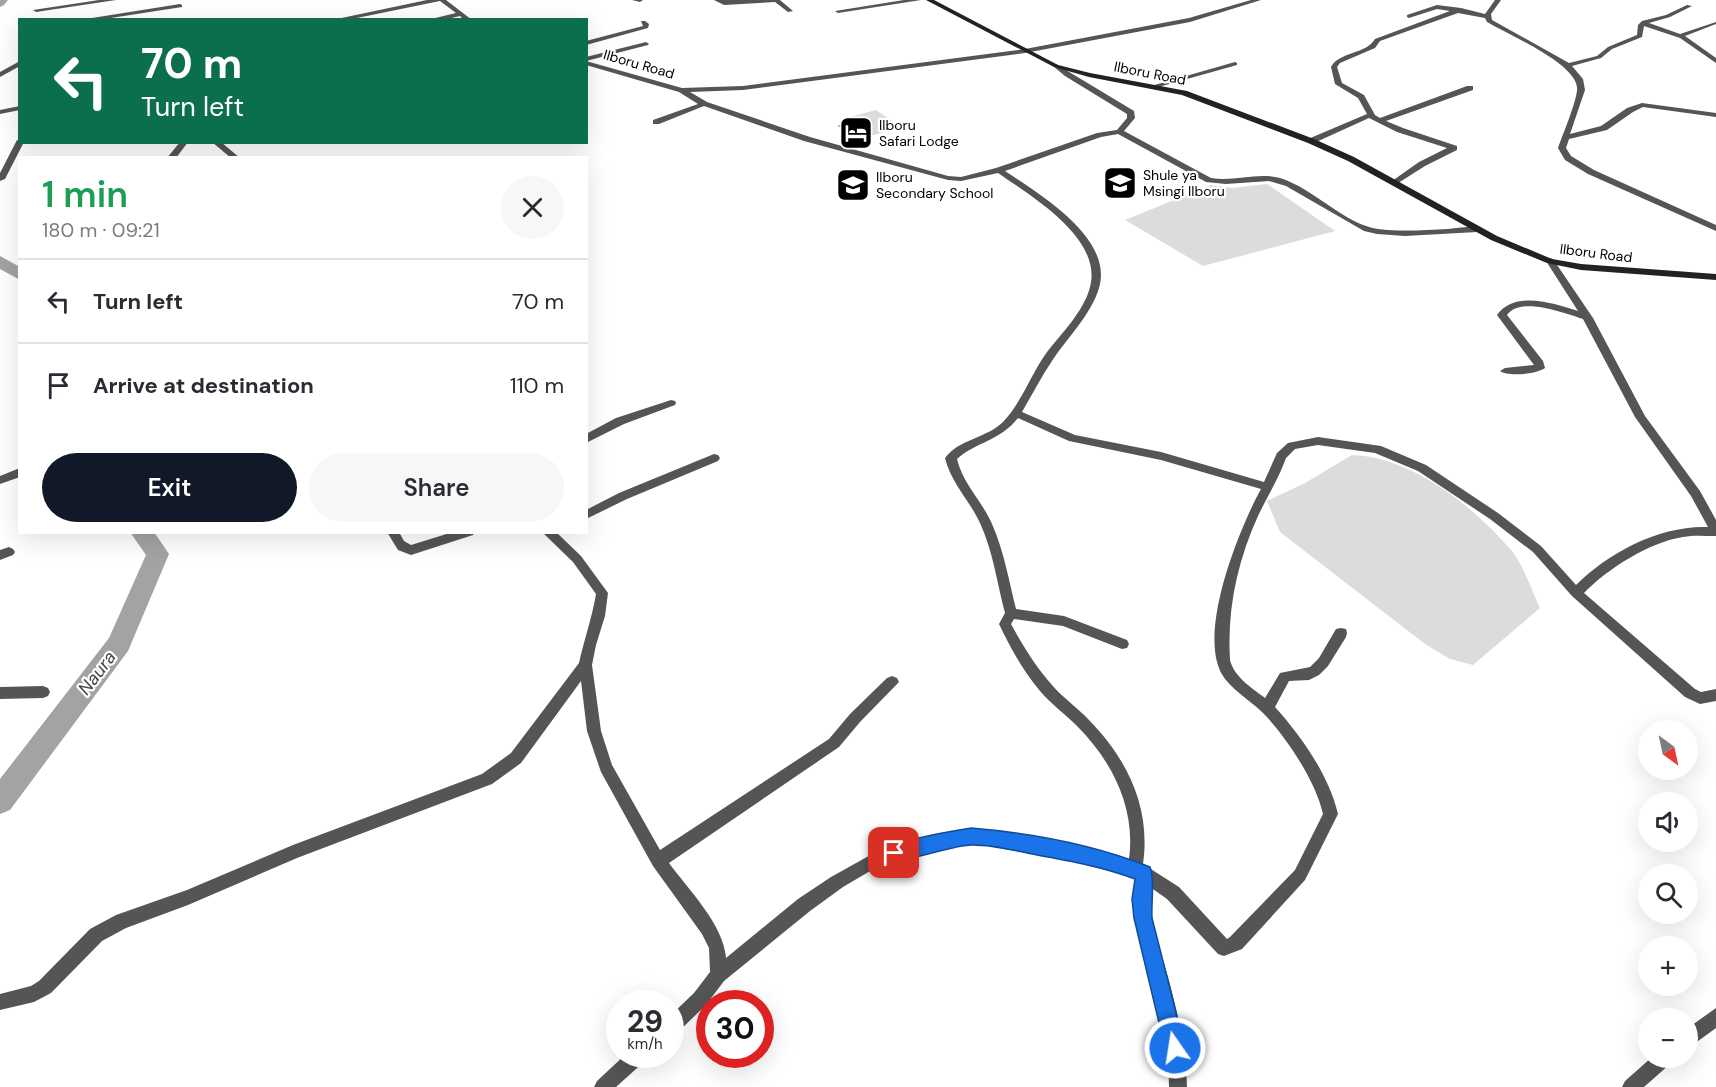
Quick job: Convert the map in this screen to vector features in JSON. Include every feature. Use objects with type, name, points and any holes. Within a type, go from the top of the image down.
[{"type":"street","points":[[36,10],[113,0]]},
{"type":"street","points":[[345,18],[437,0]]},
{"type":"street","points":[[442,0],[467,18]]},
{"type":"street","points":[[635,0],[640,0]]},
{"type":"street","points":[[717,0],[724,3],[776,0],[790,10]]},
{"type":"street","points":[[838,11],[918,0]]},
{"type":"street","points":[[929,0],[1025,51],[1190,20],[1258,0]]},
{"type":"street","points":[[1488,17],[1498,0]]},
{"type":"street","points":[[174,13],[181,3]]},
{"type":"street","points":[[95,18],[181,3]]},
{"type":"street","points":[[1643,23],[1689,6]]},
{"type":"street","points":[[1408,16],[1434,7],[1461,10],[1488,17],[1494,24],[1568,65],[1579,79],[1581,90],[1562,148],[1575,163],[1716,228]]},
{"type":"street","points":[[1370,116],[1362,97],[1339,84],[1334,68],[1337,62],[1372,47],[1377,40],[1461,10]]},
{"type":"street","points":[[441,18],[462,14]]},
{"type":"street","points":[[588,42],[648,27],[643,22]]},
{"type":"street","points":[[1568,65],[1599,57],[1610,48],[1640,36],[1643,23]]},
{"type":"street","points":[[1643,23],[1680,36],[1716,61]]},
{"type":"street","points":[[1680,36],[1714,23]]},
{"type":"street","points":[[588,60],[646,44]]},
{"type":"street","name":"Ilboru Road","points":[[588,62],[682,90],[743,88],[1025,51],[1056,66],[1089,75],[1184,93],[1311,141],[1352,159],[1477,229],[1550,261],[1581,267],[1716,277]]},
{"type":"street","points":[[0,75],[18,64]]},
{"type":"street","points":[[1155,86],[1234,64]]},
{"type":"street","points":[[1056,66],[1131,113],[1131,118],[1119,132]]},
{"type":"street","points":[[1381,120],[1470,88]]},
{"type":"street","points":[[682,90],[704,104],[807,140],[948,178],[962,179],[999,170],[1100,135],[1119,132],[1209,180],[1224,183],[1263,179],[1280,181],[1360,226],[1376,232],[1477,229]]},
{"type":"street","points":[[656,122],[704,104]]},
{"type":"street","points":[[1565,138],[1604,128],[1636,106],[1642,105],[1716,115]]},
{"type":"street","points":[[0,112],[18,108]]},
{"type":"street","points":[[1311,141],[1370,116],[1400,130],[1454,148],[1422,164],[1395,183]]},
{"type":"street","points":[[1,179],[19,144]]},
{"type":"street","points":[[173,156],[182,144]]},
{"type":"street","points":[[218,144],[234,156]]},
{"type":"street","points":[[999,170],[1039,198],[1080,236],[1093,253],[1097,275],[1087,302],[1036,375],[1015,413],[998,432],[951,458],[954,469],[987,525],[1011,613],[1005,624],[1017,647],[1036,676],[1103,746],[1119,769],[1130,795],[1138,822],[1143,918],[1175,1048],[1178,1087]]},
{"type":"street","points":[[1550,261],[1588,318],[1640,417],[1696,494],[1716,531],[1682,532],[1669,536],[1617,561],[1592,577],[1576,593]]},
{"type":"street","points":[[1505,371],[1537,369],[1540,365],[1505,320],[1502,315],[1503,311],[1515,305],[1546,305],[1588,318]]},
{"type":"street","points":[[588,438],[620,421],[671,403]]},
{"type":"street","points":[[1015,413],[1074,438],[1161,456],[1267,487]]},
{"type":"street","points":[[684,1014],[700,999],[718,975],[804,905],[837,882],[879,858],[926,844],[971,836],[994,838],[1095,857],[1140,871],[1173,893],[1224,948],[1236,942],[1300,875],[1331,814],[1330,806],[1298,749],[1267,708],[1229,675],[1224,668],[1222,650],[1227,601],[1236,559],[1251,517],[1281,456],[1292,446],[1318,441],[1377,449],[1422,468],[1494,516],[1544,555],[1576,593],[1690,693],[1700,698],[1716,695]]},
{"type":"street","points":[[588,513],[714,458]]},
{"type":"street","points":[[0,480],[18,473]]},
{"type":"street","points":[[394,534],[404,550],[411,550],[463,534]]},
{"type":"street","points":[[552,534],[577,559],[602,593],[599,616],[585,665],[594,731],[606,767],[658,861],[708,928],[717,948],[718,975]]},
{"type":"street","points":[[1011,613],[1064,621],[1122,644]]},
{"type":"street","points":[[1267,708],[1286,677],[1314,672],[1341,633]]},
{"type":"street","points":[[0,1002],[34,994],[45,987],[96,935],[122,921],[188,897],[293,852],[487,779],[516,758],[585,665]]},
{"type":"street","points":[[658,861],[834,743],[855,718],[892,682]]},
{"type":"street","points":[[0,693],[43,692]]},
{"type":"street","points":[[1698,1030],[1716,1017]]},
{"type":"street","points":[[603,1087],[624,1068]]},
{"type":"street","points":[[1631,1087],[1653,1068]]},
{"type":"shaded area","points":[[876,110],[901,127],[871,136],[846,118]]},
{"type":"shaded area","points":[[1267,184],[1335,231],[1203,266],[1125,220],[1211,185],[1232,188]]},
{"type":"shaded area","points":[[1352,455],[1397,464],[1419,474],[1460,501],[1496,533],[1511,550],[1540,608],[1473,665],[1450,659],[1425,644],[1280,532],[1267,501],[1305,483]]},
{"type":"building","name":"Ilboru Safari Lodge","points":[[850,122],[870,138],[859,142],[839,126]]},
{"type":"waterway","name":"Naura","points":[[0,261],[18,274]]},
{"type":"waterway","name":"Naura","points":[[0,801],[119,644],[158,554],[143,534]]},
{"type":"place","name":"Ilboru Safari Lodge","points":[[856,133]]},
{"type":"place","name":"Shule ya Msingi Ilboru","points":[[1120,183]]},
{"type":"place","name":"Ilboru Secondary School","points":[[853,185]]},
{"type":"route","points":[[894,853],[926,844],[971,836],[994,838],[1104,859],[1144,873],[1141,899],[1143,918],[1175,1048]]}]
